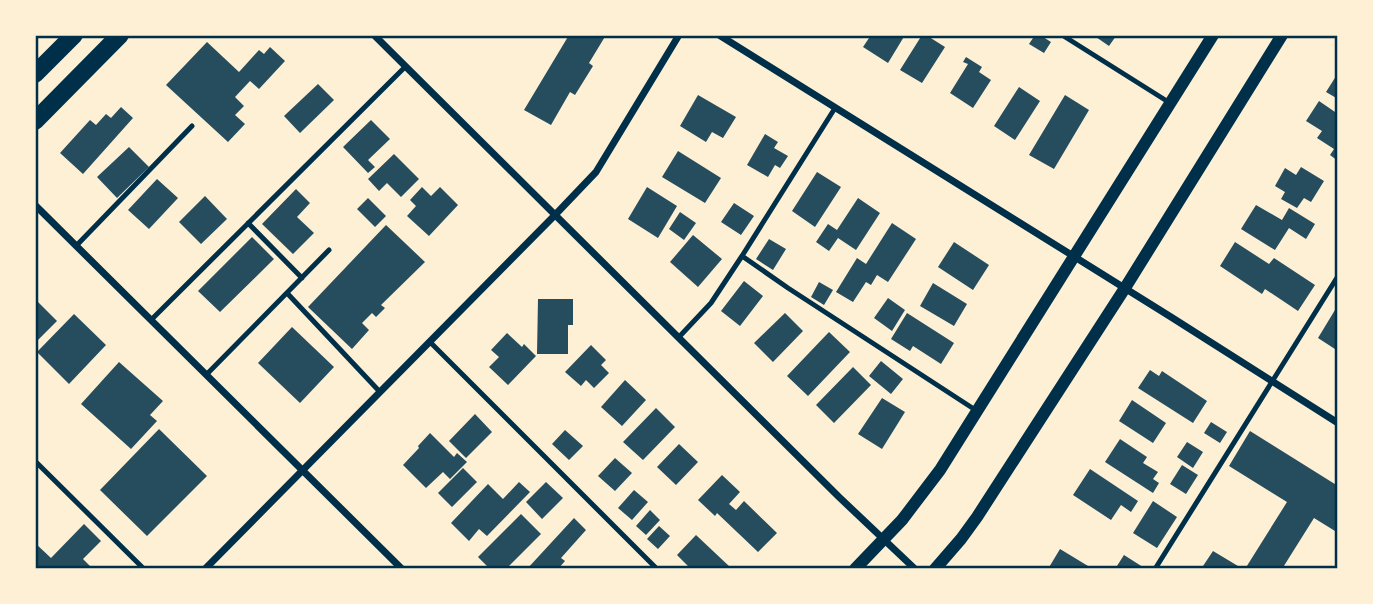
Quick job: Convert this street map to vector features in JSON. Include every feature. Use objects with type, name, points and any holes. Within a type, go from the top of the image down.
[{"type":"highway","points":[[35,74],[74,35]]},
{"type":"highway","points":[[35,121],[120,35]]},
{"type":"street","points":[[374,35],[915,569]]},
{"type":"street","points":[[205,569],[596,172],[679,35]]},
{"type":"street","points":[[719,35],[1338,422]]},
{"type":"street","points":[[855,569],[921,497],[1213,35]]},
{"type":"street","points":[[935,569],[977,517],[1125,288],[1282,35]]},
{"type":"street","points":[[35,205],[402,569]]},
{"type":"lane","points":[[1062,35],[1170,103]]},
{"type":"lane","points":[[152,320],[405,66]]},
{"type":"lane","points":[[679,337],[710,303],[743,256],[835,108]]},
{"type":"lane","points":[[76,246],[192,126]]},
{"type":"lane","points":[[247,223],[302,278]]},
{"type":"lane","points":[[207,374],[329,250]]},
{"type":"lane","points":[[743,256],[977,411]]},
{"type":"lane","points":[[1155,569],[1338,276]]},
{"type":"lane","points":[[287,293],[380,392]]},
{"type":"lane","points":[[429,342],[657,569]]},
{"type":"lane","points":[[35,461],[145,569]]},
{"type":"building","points":[[569,35],[606,35],[589,63],[593,66],[575,95],[570,92],[551,125],[524,110]]},
{"type":"building","points":[[871,35],[905,35],[888,63],[863,47]]},
{"type":"building","points":[[922,35],[945,47],[922,83],[900,70]]},
{"type":"building","points":[[1035,35],[1051,42],[1044,53],[1029,44]]},
{"type":"building","points":[[1093,35],[1114,35],[1116,36],[1109,46]]},
{"type":"building","points":[[207,42],[239,72],[259,50],[264,54],[270,47],[285,61],[259,89],[250,81],[235,97],[244,106],[235,115],[245,124],[228,142],[166,85]]},
{"type":"building","points":[[966,57],[982,67],[979,72],[991,80],[973,108],[950,93],[968,64],[963,62]]},
{"type":"building","points":[[1338,73],[1338,99],[1326,92]]},
{"type":"building","points":[[318,84],[334,100],[300,133],[284,116]]},
{"type":"building","points":[[1019,87],[1040,101],[1015,140],[994,126]]},
{"type":"building","points":[[698,95],[736,117],[723,138],[712,132],[706,142],[680,126]]},
{"type":"building","points":[[1065,95],[1089,110],[1054,169],[1029,155]]},
{"type":"building","points":[[1319,101],[1338,114],[1338,161],[1330,155],[1334,149],[1317,138],[1322,131],[1306,121]]},
{"type":"building","points":[[121,107],[133,118],[83,174],[60,153],[90,120],[96,125],[106,114],[111,118]]},
{"type":"building","points":[[371,120],[390,139],[368,160],[375,167],[368,173],[343,147]]},
{"type":"building","points":[[765,134],[778,142],[774,148],[788,156],[780,168],[775,165],[768,177],[747,165]]},
{"type":"building","points":[[129,147],[149,167],[117,198],[97,177]]},
{"type":"building","points":[[678,151],[721,178],[705,203],[662,177]]},
{"type":"building","points":[[394,154],[419,179],[401,197],[387,183],[379,191],[368,179]]},
{"type":"building","points":[[1301,167],[1324,181],[1311,202],[1304,198],[1297,208],[1281,199],[1285,192],[1275,186],[1285,168],[1296,175]]},
{"type":"building","points":[[817,172],[841,187],[815,227],[792,211]]},
{"type":"building","points":[[157,179],[178,198],[149,229],[128,210]]},
{"type":"building","points":[[422,187],[431,196],[440,187],[458,205],[429,236],[407,216],[416,206],[410,200]]},
{"type":"building","points":[[647,187],[677,206],[658,238],[628,219]]},
{"type":"building","points":[[296,189],[310,203],[297,217],[314,233],[293,254],[262,224]]},
{"type":"building","points":[[205,196],[227,219],[201,244],[179,222]]},
{"type":"building","points":[[368,198],[386,216],[375,227],[357,209]]},
{"type":"building","points":[[858,198],[880,213],[856,250],[838,238],[829,251],[816,242],[828,224],[837,230]]},
{"type":"building","points":[[734,203],[754,216],[741,235],[721,222]]},
{"type":"building","points":[[1256,205],[1282,220],[1289,208],[1315,224],[1306,239],[1289,228],[1275,250],[1241,229]]},
{"type":"building","points":[[680,212],[696,223],[684,240],[669,229]]},
{"type":"building","points":[[892,223],[916,239],[888,282],[877,275],[871,285],[866,282],[853,302],[836,292],[857,258],[866,264]]},
{"type":"building","points":[[386,225],[425,262],[381,305],[385,308],[376,317],[372,313],[362,323],[369,330],[352,349],[308,307]]},
{"type":"building","points":[[693,235],[722,259],[698,287],[670,262]]},
{"type":"building","points":[[252,237],[274,259],[220,312],[198,291]]},
{"type":"building","points":[[769,239],[786,249],[773,270],[756,259]]},
{"type":"building","points":[[954,242],[989,265],[973,290],[938,267]]},
{"type":"building","points":[[1235,242],[1269,264],[1274,258],[1315,285],[1298,311],[1265,289],[1262,294],[1220,266]]},
{"type":"building","points":[[744,281],[763,296],[740,326],[721,311]]},
{"type":"building","points":[[819,282],[833,290],[824,305],[811,297]]},
{"type":"building","points":[[933,283],[967,304],[954,326],[920,306]]},
{"type":"building","points":[[888,298],[905,310],[892,331],[874,318]]},
{"type":"building","points":[[35,299],[57,321],[35,343]]},
{"type":"building","points":[[538,299],[573,299],[573,325],[568,325],[568,354],[537,354]]},
{"type":"building","points":[[1338,305],[1338,351],[1318,338]]},
{"type":"building","points":[[785,313],[803,331],[773,362],[754,343]]},
{"type":"building","points":[[907,313],[954,343],[941,364],[913,346],[910,351],[891,339]]},
{"type":"building","points":[[74,314],[106,345],[69,384],[37,352]]},
{"type":"building","points":[[292,327],[334,367],[300,403],[258,363]]},
{"type":"building","points":[[829,332],[850,352],[808,396],[787,376]]},
{"type":"building","points":[[507,333],[536,356],[508,385],[489,367],[499,357],[491,350]]},
{"type":"building","points":[[591,345],[606,360],[601,365],[609,373],[594,388],[586,380],[581,386],[565,372]]},
{"type":"building","points":[[881,361],[903,379],[891,394],[869,376]]},
{"type":"building","points":[[119,362],[163,401],[150,415],[157,421],[131,449],[81,404]]},
{"type":"building","points":[[853,367],[871,385],[834,423],[816,405]]},
{"type":"building","points":[[1150,370],[1159,376],[1162,371],[1207,401],[1193,423],[1138,388]]},
{"type":"building","points":[[625,380],[646,400],[622,426],[601,407]]},
{"type":"building","points":[[882,398],[905,412],[882,449],[858,434]]},
{"type":"building","points":[[1132,400],[1166,423],[1153,443],[1119,421]]},
{"type":"building","points":[[656,408],[675,427],[643,460],[623,442]]},
{"type":"building","points":[[475,414],[492,432],[466,458],[449,441]]},
{"type":"building","points":[[1211,422],[1227,432],[1220,443],[1204,433]]},
{"type":"building","points":[[159,429],[207,476],[147,536],[100,490]]},
{"type":"building","points":[[565,430],[583,446],[569,460],[552,444]]},
{"type":"building","points":[[1250,431],[1338,486],[1338,526],[1335,531],[1314,518],[1282,569],[1245,569],[1287,502],[1229,466]]},
{"type":"building","points":[[430,433],[454,457],[457,453],[467,462],[450,479],[443,472],[426,488],[403,465]]},
{"type":"building","points":[[1120,439],[1147,457],[1143,463],[1158,472],[1153,479],[1159,483],[1153,493],[1105,462]]},
{"type":"building","points":[[1187,442],[1203,452],[1193,468],[1177,457]]},
{"type":"building","points":[[679,444],[698,462],[676,485],[657,467]]},
{"type":"building","points":[[615,458],[632,473],[615,491],[598,476]]},
{"type":"building","points":[[1182,465],[1198,475],[1186,494],[1170,484]]},
{"type":"building","points":[[463,468],[477,482],[452,507],[438,493]]},
{"type":"building","points":[[1090,469],[1138,501],[1131,512],[1121,505],[1111,520],[1073,495]]},
{"type":"building","points":[[722,475],[740,492],[729,504],[736,510],[744,501],[777,533],[758,552],[717,513],[715,516],[698,500]]},
{"type":"building","points":[[519,482],[530,492],[487,536],[479,529],[469,541],[451,523],[488,484],[503,499]]},
{"type":"building","points":[[546,482],[563,498],[542,519],[526,502]]},
{"type":"building","points":[[634,490],[648,502],[632,520],[618,508]]},
{"type":"building","points":[[1153,501],[1177,517],[1157,548],[1133,533]]},
{"type":"building","points":[[650,510],[660,520],[646,535],[636,526]]},
{"type":"building","points":[[521,514],[541,534],[506,569],[490,569],[478,557]]},
{"type":"building","points":[[574,518],[586,530],[561,558],[565,561],[558,569],[527,569]]},
{"type":"building","points":[[84,524],[101,541],[83,559],[93,569],[35,569],[35,543],[51,558]]},
{"type":"building","points":[[659,526],[670,536],[658,549],[647,539]]},
{"type":"building","points":[[696,535],[730,567],[728,569],[691,569],[677,555]]},
{"type":"building","points":[[1060,549],[1093,569],[1048,569]]},
{"type":"building","points":[[1213,551],[1243,569],[1201,569]]},
{"type":"building","points":[[1124,555],[1146,569],[1115,569]]}]
